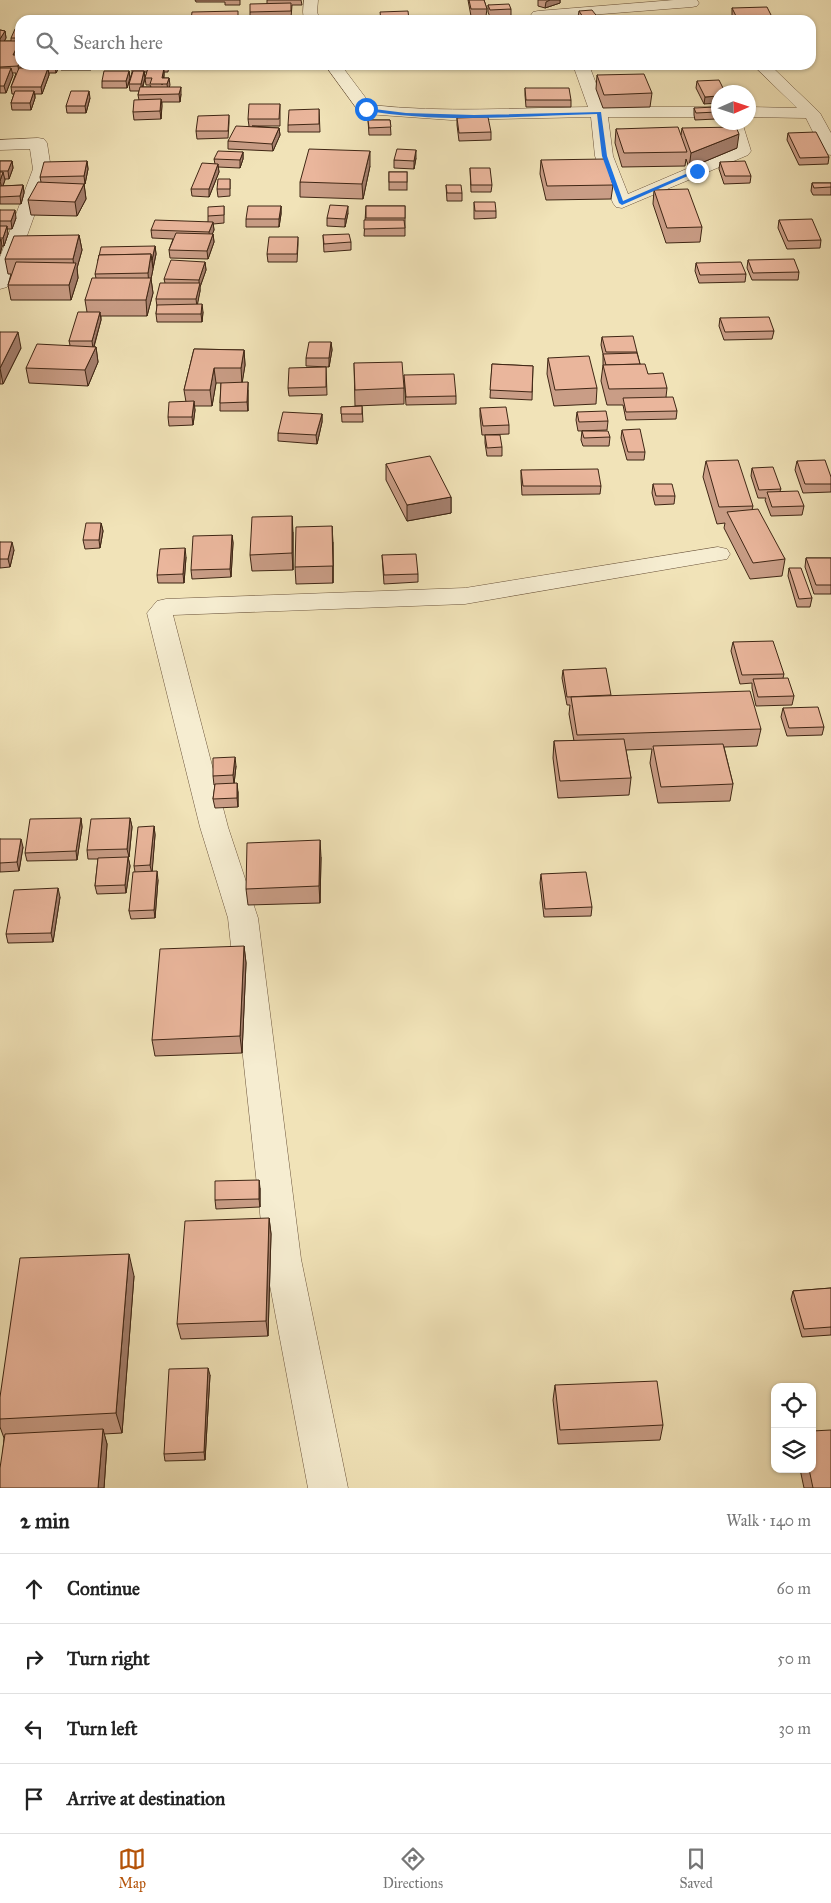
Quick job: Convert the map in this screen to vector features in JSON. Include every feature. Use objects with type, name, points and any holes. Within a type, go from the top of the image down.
[{"type":"street","points":[[311,0],[311,15]]},
{"type":"street","points":[[538,15],[691,2],[700,15]]},
{"type":"street","points":[[337,70],[366,109],[406,114],[474,116],[711,112]]},
{"type":"street","points":[[583,70],[599,113],[604,156],[622,203],[742,151],[736,130]]},
{"type":"street","points":[[766,70],[812,113],[831,150]]},
{"type":"street","points":[[756,112],[812,113]]},
{"type":"street","points":[[0,145],[38,143],[42,169],[0,283]]},
{"type":"street","points":[[328,1488],[283,1259],[243,918],[214,827],[160,613],[166,607],[465,596],[718,554]]},
{"type":"building","points":[[469,0],[484,0],[487,9],[471,9]]},
{"type":"building","points":[[291,3],[291,11],[250,12],[250,4]]},
{"type":"building","points":[[509,4],[511,9],[490,10],[488,5]]},
{"type":"building","points":[[767,7],[771,15],[736,15],[732,8]]},
{"type":"building","points":[[592,10],[596,15],[582,15],[579,11]]},
{"type":"building","points":[[238,11],[238,15],[192,15],[192,12]]},
{"type":"building","points":[[408,11],[408,15],[380,15],[380,12]]},
{"type":"building","points":[[15,29],[15,38],[11,38]]},
{"type":"building","points":[[0,30],[5,31],[0,39]]},
{"type":"building","points":[[0,41],[15,41],[13,55],[15,55],[15,66],[0,67]]},
{"type":"building","points":[[0,68],[11,68],[4,86],[0,86]]},
{"type":"building","points":[[18,70],[47,70],[41,87],[11,87]]},
{"type":"building","points":[[147,70],[164,70],[162,78],[169,78],[167,84],[150,84],[152,78],[145,78]]},
{"type":"building","points":[[104,71],[129,71],[126,81],[102,81]]},
{"type":"building","points":[[133,71],[144,71],[141,84],[129,84]]},
{"type":"building","points":[[644,74],[652,93],[604,95],[597,75]]},
{"type":"building","points":[[719,80],[722,85],[711,85],[711,97],[705,97],[697,81]]},
{"type":"building","points":[[140,87],[181,87],[179,94],[138,95]]},
{"type":"building","points":[[525,88],[569,88],[571,100],[526,100]]},
{"type":"building","points":[[15,91],[34,91],[30,103],[11,103]]},
{"type":"building","points":[[71,91],[89,91],[85,106],[66,106]]},
{"type":"building","points":[[161,99],[160,111],[133,112],[134,100]]},
{"type":"building","points":[[249,104],[280,104],[279,119],[248,119]]},
{"type":"building","points":[[711,107],[711,112],[696,113],[694,108]]},
{"type":"building","points":[[319,109],[319,124],[288,125],[289,110]]},
{"type":"building","points":[[229,115],[228,131],[196,131],[198,116]]},
{"type":"building","points":[[488,117],[491,132],[459,133],[457,118]]},
{"type":"building","points":[[368,120],[390,120],[391,127],[369,128]]},
{"type":"building","points":[[236,126],[279,128],[272,144],[228,141]]},
{"type":"building","points":[[678,127],[687,152],[624,153],[616,129]]},
{"type":"building","points":[[711,127],[711,130],[737,130],[739,134],[691,153],[682,128]]},
{"type":"building","points":[[816,132],[829,157],[800,158],[788,133]]},
{"type":"building","points":[[309,149],[370,151],[362,184],[300,182]]},
{"type":"building","points":[[397,149],[416,150],[414,161],[394,160]]},
{"type":"building","points":[[218,151],[243,152],[240,160],[214,159]]},
{"type":"building","points":[[605,159],[613,185],[547,186],[541,160]]},
{"type":"building","points":[[0,161],[12,161],[8,171],[0,171]]},
{"type":"building","points":[[87,161],[84,176],[40,177],[44,162]]},
{"type":"building","points":[[745,161],[751,176],[725,176],[720,162]]},
{"type":"building","points":[[202,163],[218,164],[209,189],[191,189]]},
{"type":"building","points":[[470,168],[490,168],[492,185],[471,185]]},
{"type":"building","points":[[389,172],[407,172],[407,182],[389,182]]},
{"type":"building","points":[[218,179],[230,179],[230,189],[217,189]]},
{"type":"building","points":[[38,182],[84,184],[75,202],[28,200]]},
{"type":"building","points":[[812,183],[831,183],[831,187],[814,188]]},
{"type":"building","points":[[23,185],[20,196],[0,197],[0,186]]},
{"type":"building","points":[[446,185],[461,185],[462,193],[447,193]]},
{"type":"building","points":[[688,189],[702,227],[667,228],[654,190]]},
{"type":"building","points":[[474,202],[495,202],[496,211],[475,211]]},
{"type":"building","points":[[330,205],[348,206],[345,219],[327,218]]},
{"type":"building","points":[[224,206],[224,215],[208,216],[208,207]]},
{"type":"building","points":[[248,206],[281,206],[279,219],[246,219]]},
{"type":"building","points":[[366,206],[405,206],[405,218],[366,218]]},
{"type":"building","points":[[0,210],[15,210],[11,221],[0,221]]},
{"type":"building","points":[[812,219],[821,240],[788,241],[779,220]]},
{"type":"building","points":[[155,220],[213,222],[209,232],[151,230]]},
{"type":"building","points":[[364,220],[404,220],[405,228],[364,229]]},
{"type":"building","points":[[0,226],[7,226],[3,238],[0,238]]},
{"type":"building","points":[[176,233],[213,234],[207,251],[169,250]]},
{"type":"building","points":[[349,234],[351,242],[324,244],[323,235]]},
{"type":"building","points":[[79,235],[73,259],[5,259],[14,236]]},
{"type":"building","points":[[269,237],[298,237],[297,254],[267,254]]},
{"type":"building","points":[[155,246],[152,260],[151,254],[99,255],[101,247]]},
{"type":"building","points":[[151,254],[148,273],[95,274],[99,255]]},
{"type":"building","points":[[794,259],[799,272],[753,273],[748,260]]},
{"type":"building","points":[[171,260],[205,262],[199,280],[164,279]]},
{"type":"building","points":[[16,262],[76,263],[69,285],[8,285]]},
{"type":"building","points":[[741,262],[746,274],[700,275],[696,263]]},
{"type":"building","points":[[92,278],[151,278],[146,300],[85,300]]},
{"type":"building","points":[[160,283],[200,283],[196,299],[156,299]]},
{"type":"building","points":[[202,304],[201,314],[156,314],[157,305]]},
{"type":"building","points":[[78,312],[100,312],[92,341],[69,341]]},
{"type":"building","points":[[769,317],[774,331],[725,332],[720,318]]},
{"type":"building","points":[[0,332],[18,332],[0,368]]},
{"type":"building","points":[[633,336],[637,352],[606,352],[602,337]]},
{"type":"building","points":[[309,342],[331,342],[329,358],[306,358]]},
{"type":"building","points":[[37,344],[96,347],[85,370],[26,368]]},
{"type":"building","points":[[194,349],[244,350],[241,368],[214,368],[210,390],[184,390]]},
{"type":"building","points":[[637,353],[640,364],[606,365],[603,354]]},
{"type":"building","points":[[589,356],[597,388],[555,390],[548,358]]},
{"type":"building","points":[[402,362],[404,388],[355,390],[354,363]]},
{"type":"building","points":[[492,364],[533,366],[532,392],[490,390]]},
{"type":"building","points":[[645,364],[648,374],[663,373],[667,388],[609,389],[603,365]]},
{"type":"building","points":[[326,367],[326,387],[288,388],[289,368]]},
{"type":"building","points":[[454,374],[456,396],[406,397],[404,375]]},
{"type":"building","points":[[248,382],[247,402],[220,403],[221,383]]},
{"type":"building","points":[[673,397],[677,411],[626,412],[623,398]]},
{"type":"building","points":[[194,401],[192,417],[168,417],[169,402]]},
{"type":"building","points":[[362,406],[362,414],[341,414],[341,407]]},
{"type":"building","points":[[506,407],[509,425],[483,426],[480,408]]},
{"type":"building","points":[[606,411],[608,421],[579,422],[577,412]]},
{"type":"building","points":[[283,412],[322,414],[316,435],[278,433]]},
{"type":"building","points":[[640,429],[645,452],[628,452],[622,430]]},
{"type":"building","points":[[582,431],[608,431],[610,437],[584,438]]},
{"type":"building","points":[[485,435],[500,435],[502,447],[487,448]]},
{"type":"building","points":[[430,456],[451,497],[407,505],[386,464]]},
{"type":"building","points":[[738,460],[753,506],[719,507],[706,461]]},
{"type":"building","points":[[825,460],[831,477],[831,484],[805,484],[797,461]]},
{"type":"building","points":[[773,467],[781,489],[759,490],[752,468]]},
{"type":"building","points":[[598,469],[601,486],[523,486],[521,470]]},
{"type":"building","points":[[653,484],[672,484],[675,496],[656,496]]},
{"type":"building","points":[[798,491],[804,506],[772,507],[767,492]]},
{"type":"building","points":[[758,509],[785,559],[753,563],[727,512]]},
{"type":"building","points":[[292,516],[292,553],[250,555],[252,517]]},
{"type":"building","points":[[86,523],[101,523],[99,540],[83,540]]},
{"type":"building","points":[[332,526],[333,566],[295,567],[296,527]]},
{"type":"building","points":[[232,535],[230,569],[191,570],[193,536]]},
{"type":"building","points":[[0,542],[12,542],[8,559],[0,559]]},
{"type":"building","points":[[185,548],[183,574],[157,575],[160,549]]},
{"type":"building","points":[[416,554],[418,574],[384,575],[382,555]]},
{"type":"building","points":[[806,558],[831,558],[831,585],[816,585]]},
{"type":"building","points":[[789,568],[801,568],[812,598],[799,599]]},
{"type":"building","points":[[773,641],[784,674],[742,675],[733,642]]},
{"type":"building","points":[[606,668],[611,695],[567,697],[563,670]]},
{"type":"building","points":[[788,678],[794,696],[758,697],[753,679]]},
{"type":"building","points":[[750,691],[761,729],[577,735],[571,697]]},
{"type":"building","points":[[818,707],[824,727],[789,728],[783,708]]},
{"type":"building","points":[[624,739],[631,778],[560,781],[554,741]]},
{"type":"building","points":[[723,744],[733,784],[661,787],[653,746]]},
{"type":"building","points":[[235,757],[233,775],[213,776],[213,758]]},
{"type":"building","points":[[237,783],[237,798],[213,799],[215,784]]},
{"type":"building","points":[[81,818],[76,851],[25,853],[30,819]]},
{"type":"building","points":[[130,818],[127,849],[87,850],[91,819]]},
{"type":"building","points":[[154,826],[150,865],[134,866],[138,827]]},
{"type":"building","points":[[0,839],[21,839],[17,862],[0,863]]},
{"type":"building","points":[[320,840],[319,886],[246,889],[247,843]]},
{"type":"building","points":[[128,857],[125,885],[95,886],[98,858]]},
{"type":"building","points":[[157,871],[154,910],[129,911],[133,872]]},
{"type":"building","points":[[586,872],[592,907],[545,909],[541,874]]},
{"type":"building","points":[[58,888],[51,933],[6,934],[14,890]]},
{"type":"building","points":[[244,946],[240,1036],[152,1040],[160,949]]},
{"type":"building","points":[[259,1180],[259,1199],[215,1200],[215,1181]]},
{"type":"building","points":[[269,1218],[266,1321],[177,1324],[185,1221]]},
{"type":"building","points":[[129,1254],[116,1413],[0,1419],[0,1397],[20,1258]]},
{"type":"building","points":[[831,1288],[831,1327],[804,1329],[793,1291]]},
{"type":"building","points":[[208,1368],[204,1452],[164,1454],[169,1369]]},
{"type":"building","points":[[657,1381],[663,1425],[560,1430],[555,1385]]},
{"type":"building","points":[[103,1429],[98,1488],[0,1488],[0,1468],[5,1434]]},
{"type":"building","points":[[831,1430],[831,1488],[813,1488],[810,1473],[816,1473],[816,1431]]},
{"type":"route","points":[[366,109],[406,114],[474,116],[536,113],[599,113],[604,156],[622,203],[697,171]]}]
